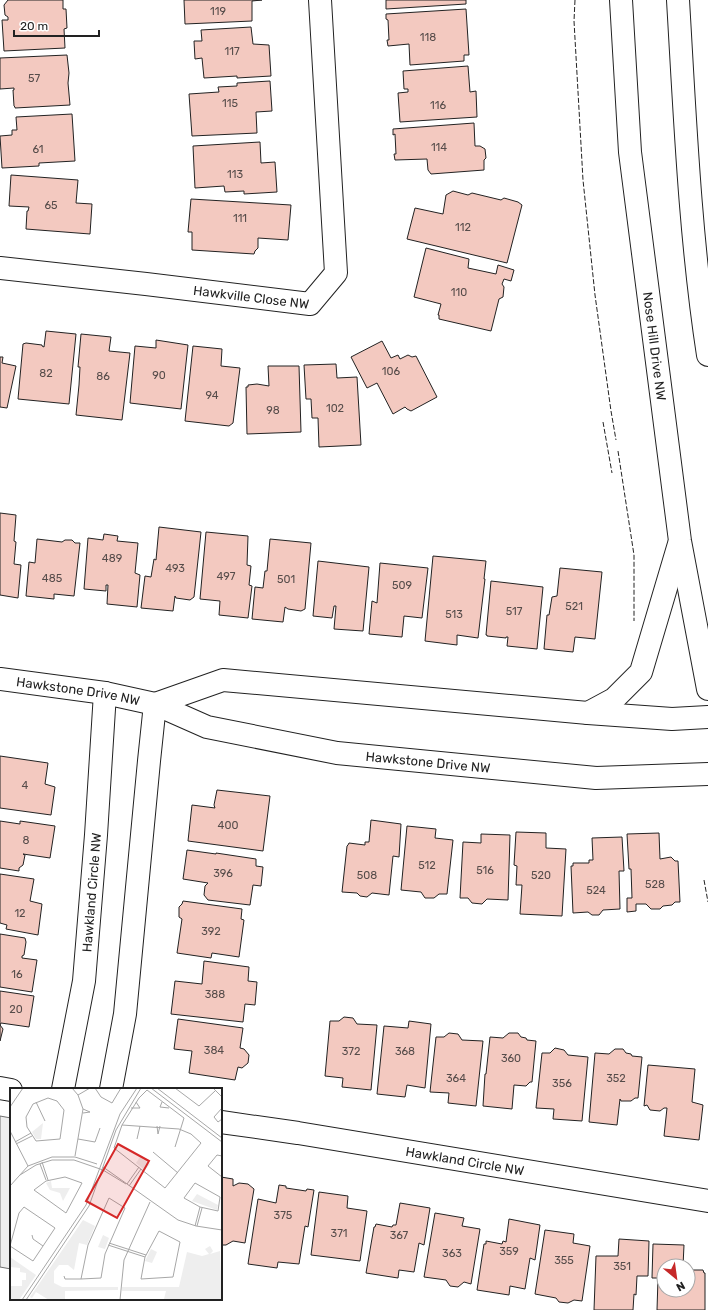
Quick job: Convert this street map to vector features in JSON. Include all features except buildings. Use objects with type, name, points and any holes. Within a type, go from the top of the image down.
[{"type":"street","name":"Hawkville Close NW","points":[[0,268],[310,304],[336,273],[320,0]]},
{"type":"street","name":"Nose Hill Drive NW","points":[[621,0],[630,152],[680,541],[708,689]]},
{"type":"street","points":[[678,0],[686,133],[699,296],[708,355]]},
{"type":"street","points":[[588,712],[614,698],[641,672],[680,541]]},
{"type":"street","name":"Hawkstone Drive NW","points":[[0,679],[105,693],[155,704],[207,727],[337,753],[596,778],[708,774]]},
{"type":"street","name":"Hawkstone Drive NW","points":[[155,704],[223,680],[672,719],[708,717]]},
{"type":"street","name":"Hawkland Circle NW","points":[[63,1088],[84,981],[96,835],[105,693]]},
{"type":"street","points":[[111,1088],[125,1014],[155,704]]},
{"type":"street","points":[[0,1088],[10,1090]]},
{"type":"street","name":"Hawkland Circle NW","points":[[222,1122],[306,1134],[708,1201]]},
{"type":"shaded area","points":[[0,1116],[10,1118],[10,1269],[0,1267]]},
{"type":"fence","points":[[575,0],[574,21],[583,180],[595,295],[616,440]]},
{"type":"fence","points":[[603,422],[612,473]]},
{"type":"fence","points":[[618,451],[634,555],[634,621]]},
{"type":"fence","points":[[704,880],[708,902]]}]
